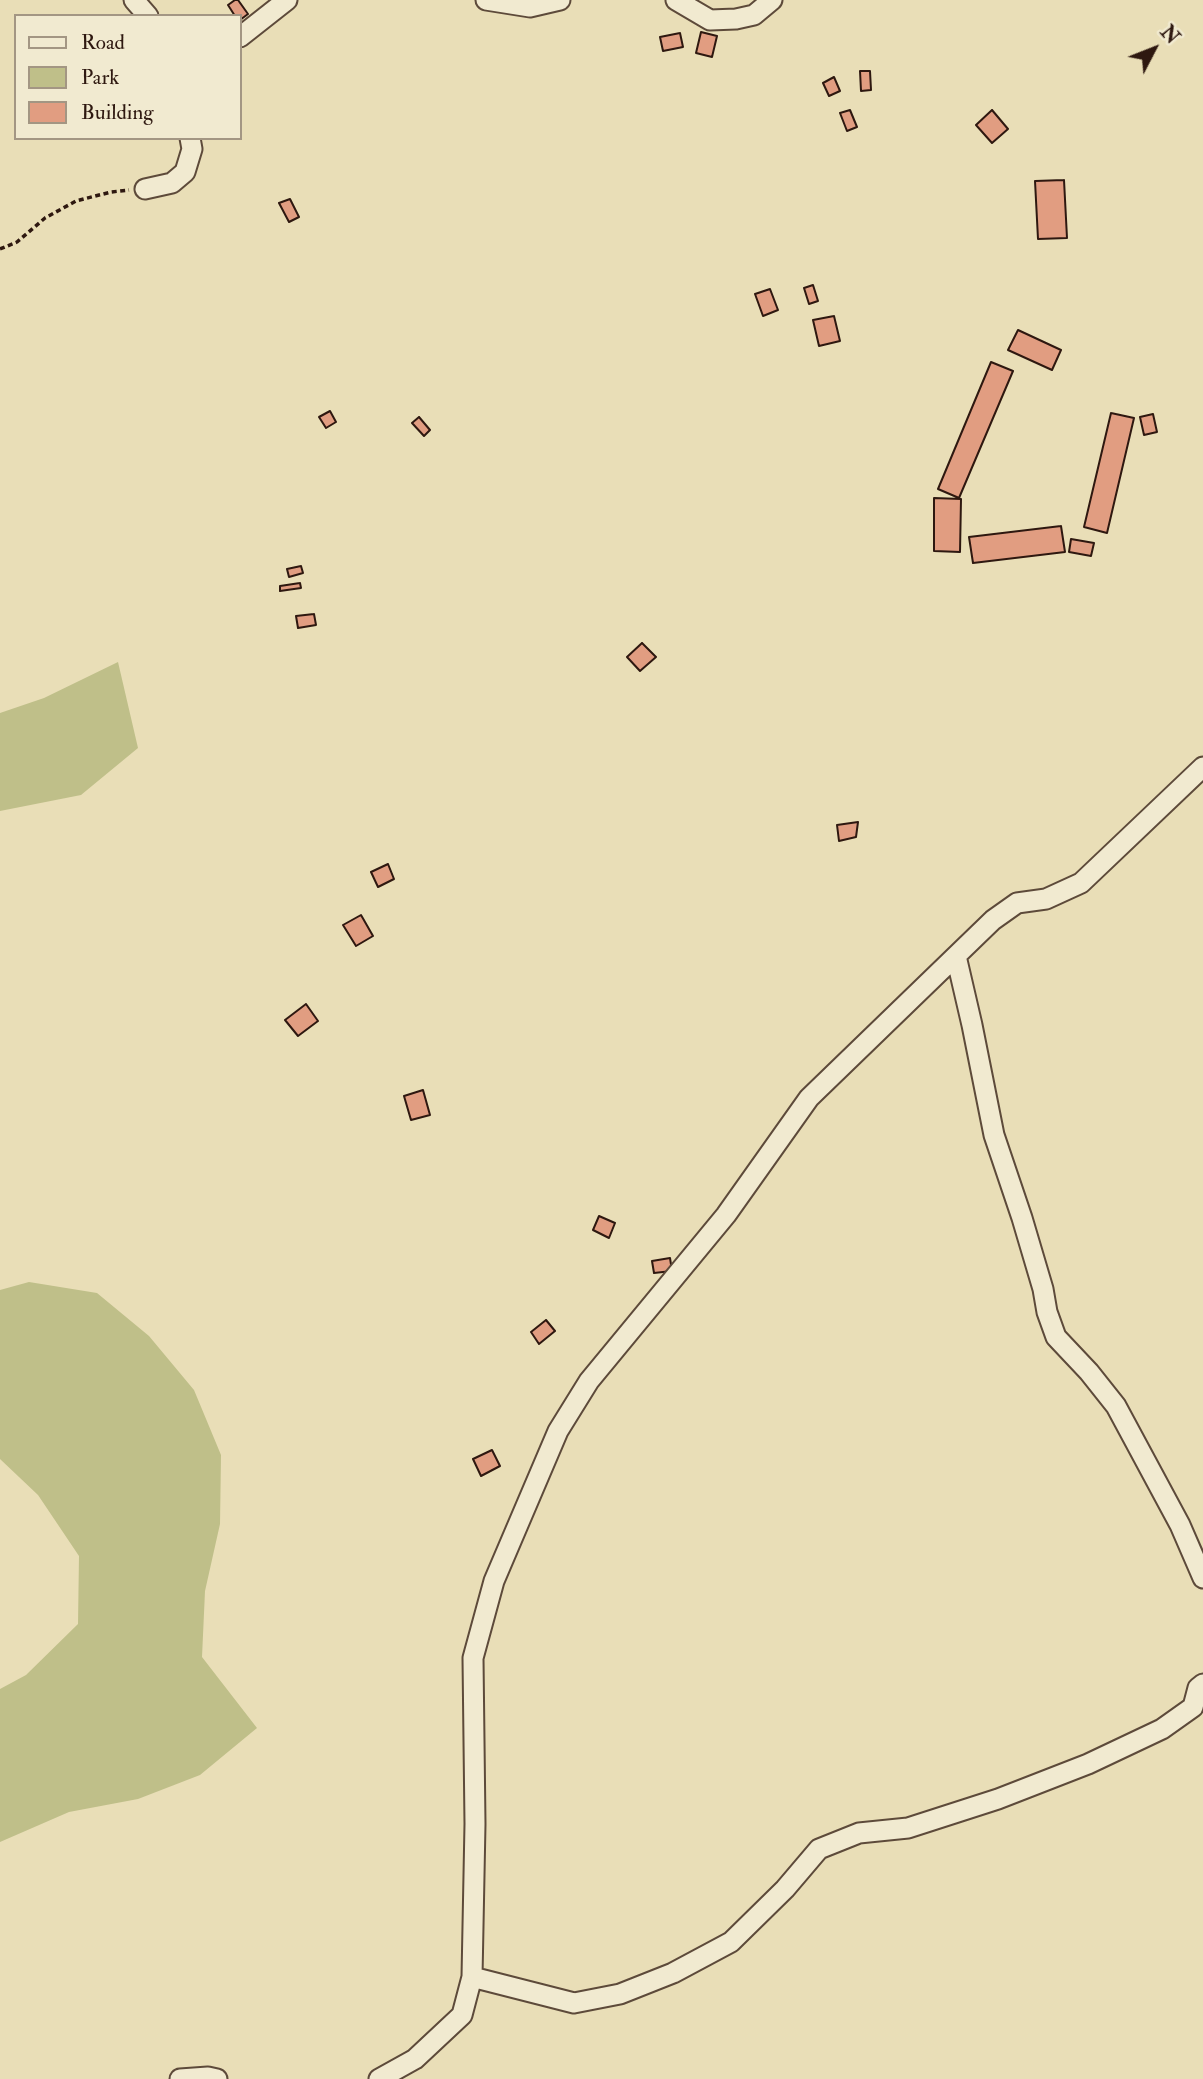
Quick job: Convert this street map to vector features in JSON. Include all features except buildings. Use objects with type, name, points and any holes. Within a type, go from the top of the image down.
[{"type":"street","points":[[134,0],[146,14]]},
{"type":"street","points":[[242,35],[287,0]]},
{"type":"street","points":[[486,0],[530,7],[560,0]]},
{"type":"street","points":[[676,0],[710,20],[754,15],[772,0]]},
{"type":"street","points":[[145,189],[172,183],[185,172],[192,149],[190,140]]},
{"type":"street","points":[[379,2079],[415,2059],[462,2015],[472,1977],[475,1824],[473,1658],[494,1581],[558,1431],[589,1381],[726,1215],[809,1098],[993,920],[1017,903],[1046,900],[1081,883],[1203,767]]},
{"type":"street","points":[[956,956],[978,1051],[993,1135],[1043,1289],[1046,1312],[1056,1337],[1116,1406],[1180,1525],[1203,1578]]},
{"type":"street","points":[[472,1977],[574,2003],[620,1994],[673,1973],[731,1942],[785,1889],[819,1849],[859,1833],[908,1828],[998,1799],[1088,1764],[1162,1729],[1193,1707],[1198,1688],[1203,1684]]},
{"type":"street","points":[[180,2079],[217,2079]]},
{"type":"path","points":[[0,249],[17,242],[45,218],[76,201],[111,192],[145,189]]},
{"type":"green space","points":[[118,662],[138,748],[81,795],[0,811],[0,713],[44,698]]},
{"type":"green space","points":[[29,1282],[97,1293],[149,1336],[194,1390],[221,1455],[220,1524],[205,1591],[202,1657],[257,1728],[200,1775],[138,1799],[69,1812],[0,1842],[0,1689],[26,1675],[78,1624],[79,1556],[38,1495],[0,1459],[0,1290]]}]
